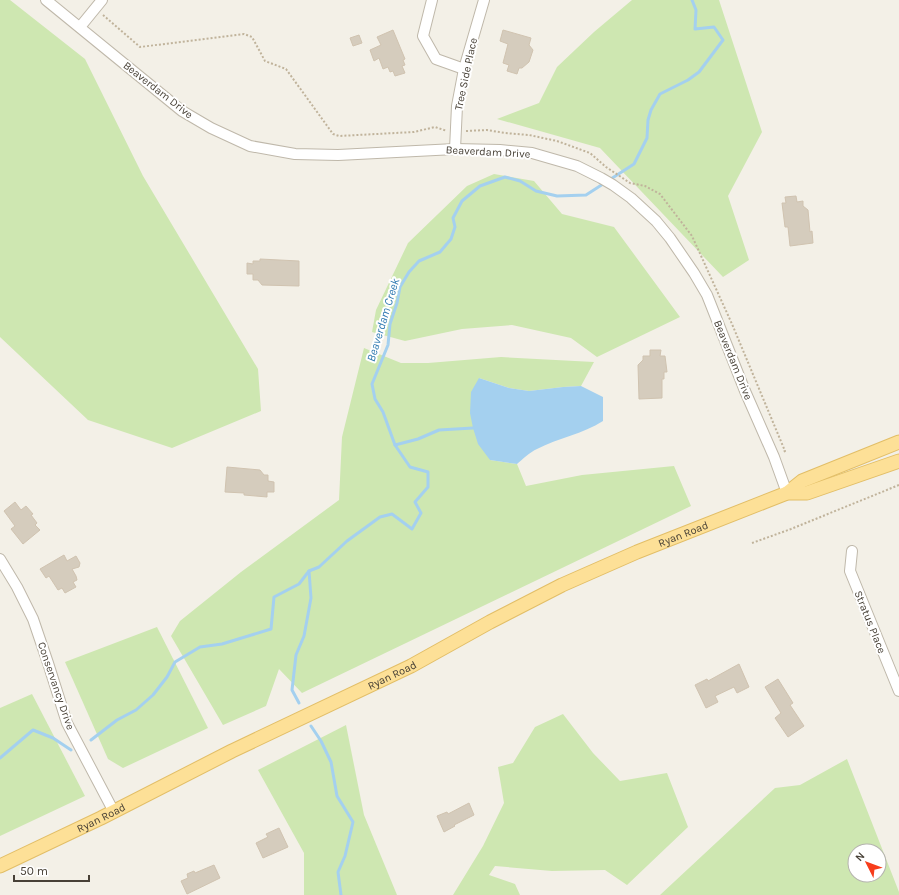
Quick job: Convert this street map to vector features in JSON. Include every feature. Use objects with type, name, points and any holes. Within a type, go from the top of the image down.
[{"type":"main road","name":"Ryan Road","points":[[787,494],[802,481],[899,442]]},
{"type":"main road","name":"Ryan Road","points":[[0,866],[114,812],[227,754],[411,666],[490,622],[562,585],[637,552],[787,494],[806,493],[899,461]]},
{"type":"street","name":"Beaverdam Drive","points":[[46,0],[182,111],[211,128],[250,146],[295,154],[338,155],[455,149],[500,150],[532,154],[577,166],[601,178],[631,198],[656,221],[670,238],[707,295],[745,391],[774,457],[787,494]]},
{"type":"street","points":[[432,0],[422,36],[436,59],[464,69]]},
{"type":"street","name":"Tree Side Place","points":[[455,149],[457,106],[464,69],[484,0]]},
{"type":"street","points":[[80,27],[99,4]]},
{"type":"street","name":"Stratus Place","points":[[852,551],[850,571],[899,691]]},
{"type":"street","name":"Conservancy Drive","points":[[0,559],[17,587],[33,619],[67,723],[114,812]]},
{"type":"path","points":[[99,4],[140,47],[244,34],[252,37],[265,61],[286,69],[333,134],[339,136],[414,132],[435,127],[445,131],[456,132],[487,130],[529,135],[557,141],[590,153],[612,171],[624,178]]},
{"type":"path","points":[[752,543],[798,526],[899,484]]},
{"type":"green space","points":[[0,0],[10,0],[85,59],[143,176],[258,369],[261,411],[172,448],[88,420],[0,337]]},
{"type":"green space","points":[[632,0],[719,0],[762,132],[728,196],[749,260],[723,277],[600,148],[497,119],[539,103],[557,67],[594,32]]},
{"type":"green space","points":[[494,174],[534,181],[562,214],[614,227],[680,317],[597,357],[571,338],[512,325],[462,329],[405,341],[372,332],[376,310],[408,243],[467,186]]},
{"type":"green space","points":[[364,348],[401,363],[428,363],[501,357],[594,362],[581,386],[529,391],[509,388],[479,378],[490,460],[517,464],[526,486],[582,475],[674,466],[691,506],[302,693],[279,669],[266,706],[223,725],[171,636],[180,621],[241,572],[339,500],[342,437]]},
{"type":"green space","points":[[157,627],[208,728],[123,768],[108,759],[65,662]]},
{"type":"green space","points":[[32,694],[85,796],[0,836],[0,708]]},
{"type":"green space","points":[[563,714],[593,753],[620,781],[667,773],[688,827],[627,885],[605,870],[552,871],[495,866],[489,875],[515,884],[520,895],[453,895],[483,846],[504,803],[498,767],[513,763],[535,727]]},
{"type":"green space","points":[[346,725],[364,815],[397,895],[304,895],[304,853],[258,770]]},
{"type":"green space","points":[[847,759],[880,843],[847,843],[847,883],[887,883],[887,861],[899,895],[660,895],[775,788],[800,785]]},
{"type":"water","points":[[479,378],[509,388],[529,391],[581,386],[603,397],[603,421],[534,450],[517,464],[490,460],[478,444],[470,413],[471,392]]},
{"type":"building","points":[[393,30],[405,59],[403,60],[405,65],[402,66],[405,73],[395,76],[393,71],[390,72],[388,67],[383,69],[379,58],[374,61],[370,50],[381,45],[377,37]]},
{"type":"building","points":[[503,30],[531,38],[529,45],[533,50],[529,62],[522,68],[519,68],[517,74],[507,71],[509,65],[503,63],[508,44],[500,41]]},
{"type":"building","points":[[359,35],[362,43],[353,46],[350,38]]},
{"type":"building","points":[[796,196],[797,202],[803,201],[803,206],[808,210],[810,232],[812,231],[813,243],[790,246],[788,227],[785,227],[782,203],[786,203],[785,197]]},
{"type":"building","points":[[260,259],[299,261],[299,286],[262,285],[258,280],[253,280],[253,274],[247,274],[247,263],[253,264],[253,261],[260,261]]},
{"type":"building","points":[[650,350],[661,350],[660,356],[665,356],[667,372],[664,372],[664,379],[662,379],[662,398],[639,399],[638,365],[643,360],[643,356],[650,356]]},
{"type":"building","points":[[227,467],[260,470],[264,475],[268,475],[268,481],[274,482],[274,492],[267,492],[267,497],[244,495],[244,493],[225,492]]},
{"type":"building","points":[[15,502],[21,510],[26,506],[33,514],[31,515],[37,523],[35,525],[40,530],[23,544],[11,529],[15,526],[4,511]]},
{"type":"building","points":[[64,555],[67,561],[76,556],[80,563],[79,567],[72,569],[77,580],[73,582],[76,587],[65,593],[62,588],[58,590],[49,576],[46,578],[40,569]]},
{"type":"building","points":[[739,664],[749,687],[737,693],[734,687],[715,696],[718,702],[706,708],[695,685],[707,679],[708,681]]},
{"type":"building","points":[[778,679],[793,703],[790,705],[804,726],[788,737],[775,718],[781,713],[765,687]]},
{"type":"building","points":[[469,803],[474,815],[444,832],[437,816],[447,812],[448,814]]},
{"type":"building","points":[[279,828],[288,847],[263,858],[256,843],[268,837],[266,834]]},
{"type":"building","points":[[214,865],[220,878],[187,894],[181,881],[188,878],[187,874],[194,871],[195,873]]},
{"type":"waterway","name":"Beaverdam Creek","points":[[91,740],[117,720],[136,710],[153,695],[167,677],[175,662],[200,647],[222,644],[271,629],[274,597],[299,584],[309,571],[319,567],[347,541],[380,517],[392,514],[412,529],[421,513],[415,502],[428,487],[428,472],[410,467],[395,445],[383,412],[375,399],[372,384],[388,345],[390,324],[397,303],[400,287],[409,272],[419,261],[440,252],[451,239],[455,227],[453,218],[462,201],[480,186],[505,177],[520,181],[536,191],[557,196],[586,195],[634,164],[647,138],[648,120],[651,110],[660,94],[688,80],[699,72],[723,40],[714,27],[695,29],[696,10],[692,0]]},
{"type":"waterway","points":[[395,445],[418,439],[439,430],[473,428]]},
{"type":"waterway","points":[[299,703],[292,690],[296,655],[304,636],[311,598],[309,571]]},
{"type":"waterway","points":[[311,726],[321,741],[331,762],[337,796],[353,822],[345,856],[338,872],[341,895]]},
{"type":"waterway","name":"Beaverdam Creek","points":[[0,758],[33,730],[53,738],[71,750]]}]
